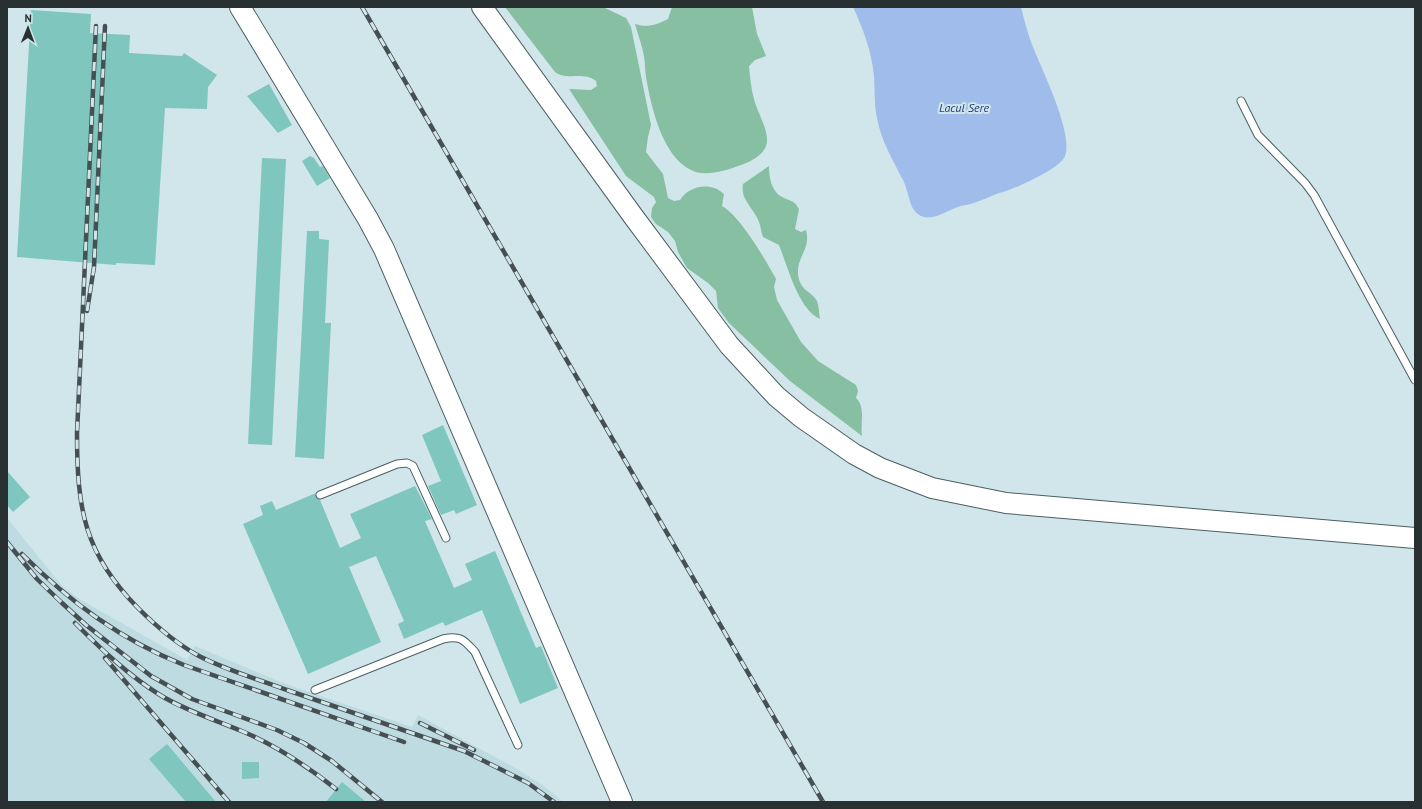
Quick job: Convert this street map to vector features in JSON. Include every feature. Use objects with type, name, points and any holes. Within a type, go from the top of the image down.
[{"type":"main road","points":[[240,7],[368,218],[384,249],[622,802]]},
{"type":"main road","points":[[482,7],[633,216],[729,345],[781,400],[826,436],[854,454],[880,468],[932,488],[962,496],[1006,503],[1415,538]]},
{"type":"lane","points":[[1242,101],[1258,136],[1314,195],[1415,380]]},
{"type":"lane","points":[[320,495],[397,464],[407,463],[413,466],[446,538]]},
{"type":"lane","points":[[315,690],[443,639],[452,637],[463,639],[475,652],[518,745]]},
{"type":"shaded area","points":[[7,518],[63,587],[81,600],[187,660],[195,646],[283,683],[412,727],[418,715],[517,769],[544,786],[563,802],[7,802]]},
{"type":"green space","points":[[505,7],[603,7],[626,18],[631,27],[651,125],[646,152],[663,174],[668,198],[674,201],[680,200],[689,191],[701,187],[713,188],[724,194],[722,206],[737,219],[745,229],[766,261],[776,279],[774,287],[777,300],[801,342],[818,361],[856,385],[858,391],[856,398],[862,411],[862,436],[790,381],[729,323],[718,308],[716,291],[708,283],[687,268],[678,252],[675,241],[668,232],[656,224],[651,217],[652,208],[656,202],[654,197],[626,176],[569,89],[591,90],[597,86],[596,81],[586,77],[560,75],[555,72]]},
{"type":"green space","points":[[672,7],[752,7],[757,34],[766,56],[755,60],[749,66],[750,79],[755,104],[767,135],[767,144],[765,149],[757,157],[748,162],[721,171],[708,173],[696,172],[681,163],[672,154],[665,142],[651,102],[643,52],[635,24],[648,26],[664,21],[668,19]]},
{"type":"green space","points":[[769,166],[769,175],[775,191],[782,197],[793,202],[799,209],[795,229],[801,232],[806,230],[807,242],[798,268],[798,274],[803,288],[815,297],[817,301],[820,319],[812,314],[800,297],[779,245],[763,237],[757,217],[745,199],[743,184]]},
{"type":"water","name":"Lacul Sere","points":[[853,7],[1021,7],[1031,42],[1061,116],[1065,132],[1065,156],[1055,167],[1047,172],[1009,190],[932,217],[920,215],[912,207],[907,189],[888,151],[879,127],[876,113],[874,76],[871,58],[864,32]]},
{"type":"building","points":[[31,10],[91,14],[90,33],[130,35],[129,53],[182,56],[184,53],[217,75],[208,87],[207,109],[165,108],[155,265],[116,263],[116,265],[17,257]]},
{"type":"building","points":[[269,84],[292,125],[278,133],[247,96]]},
{"type":"building","points":[[310,156],[314,158],[320,167],[323,166],[330,178],[317,186],[302,161]]},
{"type":"building","points":[[262,158],[286,159],[272,445],[248,444]]},
{"type":"building","points":[[307,231],[319,231],[319,239],[329,240],[325,323],[331,323],[324,459],[295,457]]},
{"type":"building","points":[[443,425],[477,505],[456,514],[454,510],[441,515],[428,486],[441,481],[422,435]]},
{"type":"building","points":[[7,471],[30,497],[13,512],[7,505]]},
{"type":"building","points":[[415,486],[432,519],[425,521],[454,588],[472,580],[465,564],[495,551],[536,648],[541,646],[558,688],[520,704],[482,610],[445,626],[443,622],[404,639],[398,624],[404,621],[376,556],[349,567],[381,642],[308,674],[243,524],[263,515],[260,506],[272,501],[276,510],[316,493],[316,497],[320,500],[340,548],[361,538],[350,514]]},
{"type":"building","points":[[167,744],[216,802],[186,802],[149,759]]},
{"type":"building","points":[[242,762],[259,762],[259,778],[242,779]]},
{"type":"building","points":[[342,782],[366,802],[326,802]]},
{"type":"railway","points":[[362,7],[823,802]]},
{"type":"railway","points":[[96,26],[77,433],[79,485],[87,529],[95,549],[106,569],[121,589],[139,609],[168,635],[199,656],[233,671],[292,692]]},
{"type":"railway","points":[[87,311],[94,267],[105,26]]},
{"type":"railway","points":[[7,542],[37,579],[62,603],[86,625],[151,676],[192,699],[277,730],[304,743],[332,761],[382,802]]},
{"type":"railway","points":[[22,554],[40,572],[97,618],[118,632],[161,655],[184,665],[404,742]]},
{"type":"railway","points":[[75,623],[126,670],[160,695],[191,711],[244,732],[269,744],[314,772],[336,789]]},
{"type":"railway","points":[[105,658],[229,802]]},
{"type":"railway","points":[[287,690],[464,751],[528,783],[554,802]]},
{"type":"railway","points":[[420,723],[474,750]]}]
